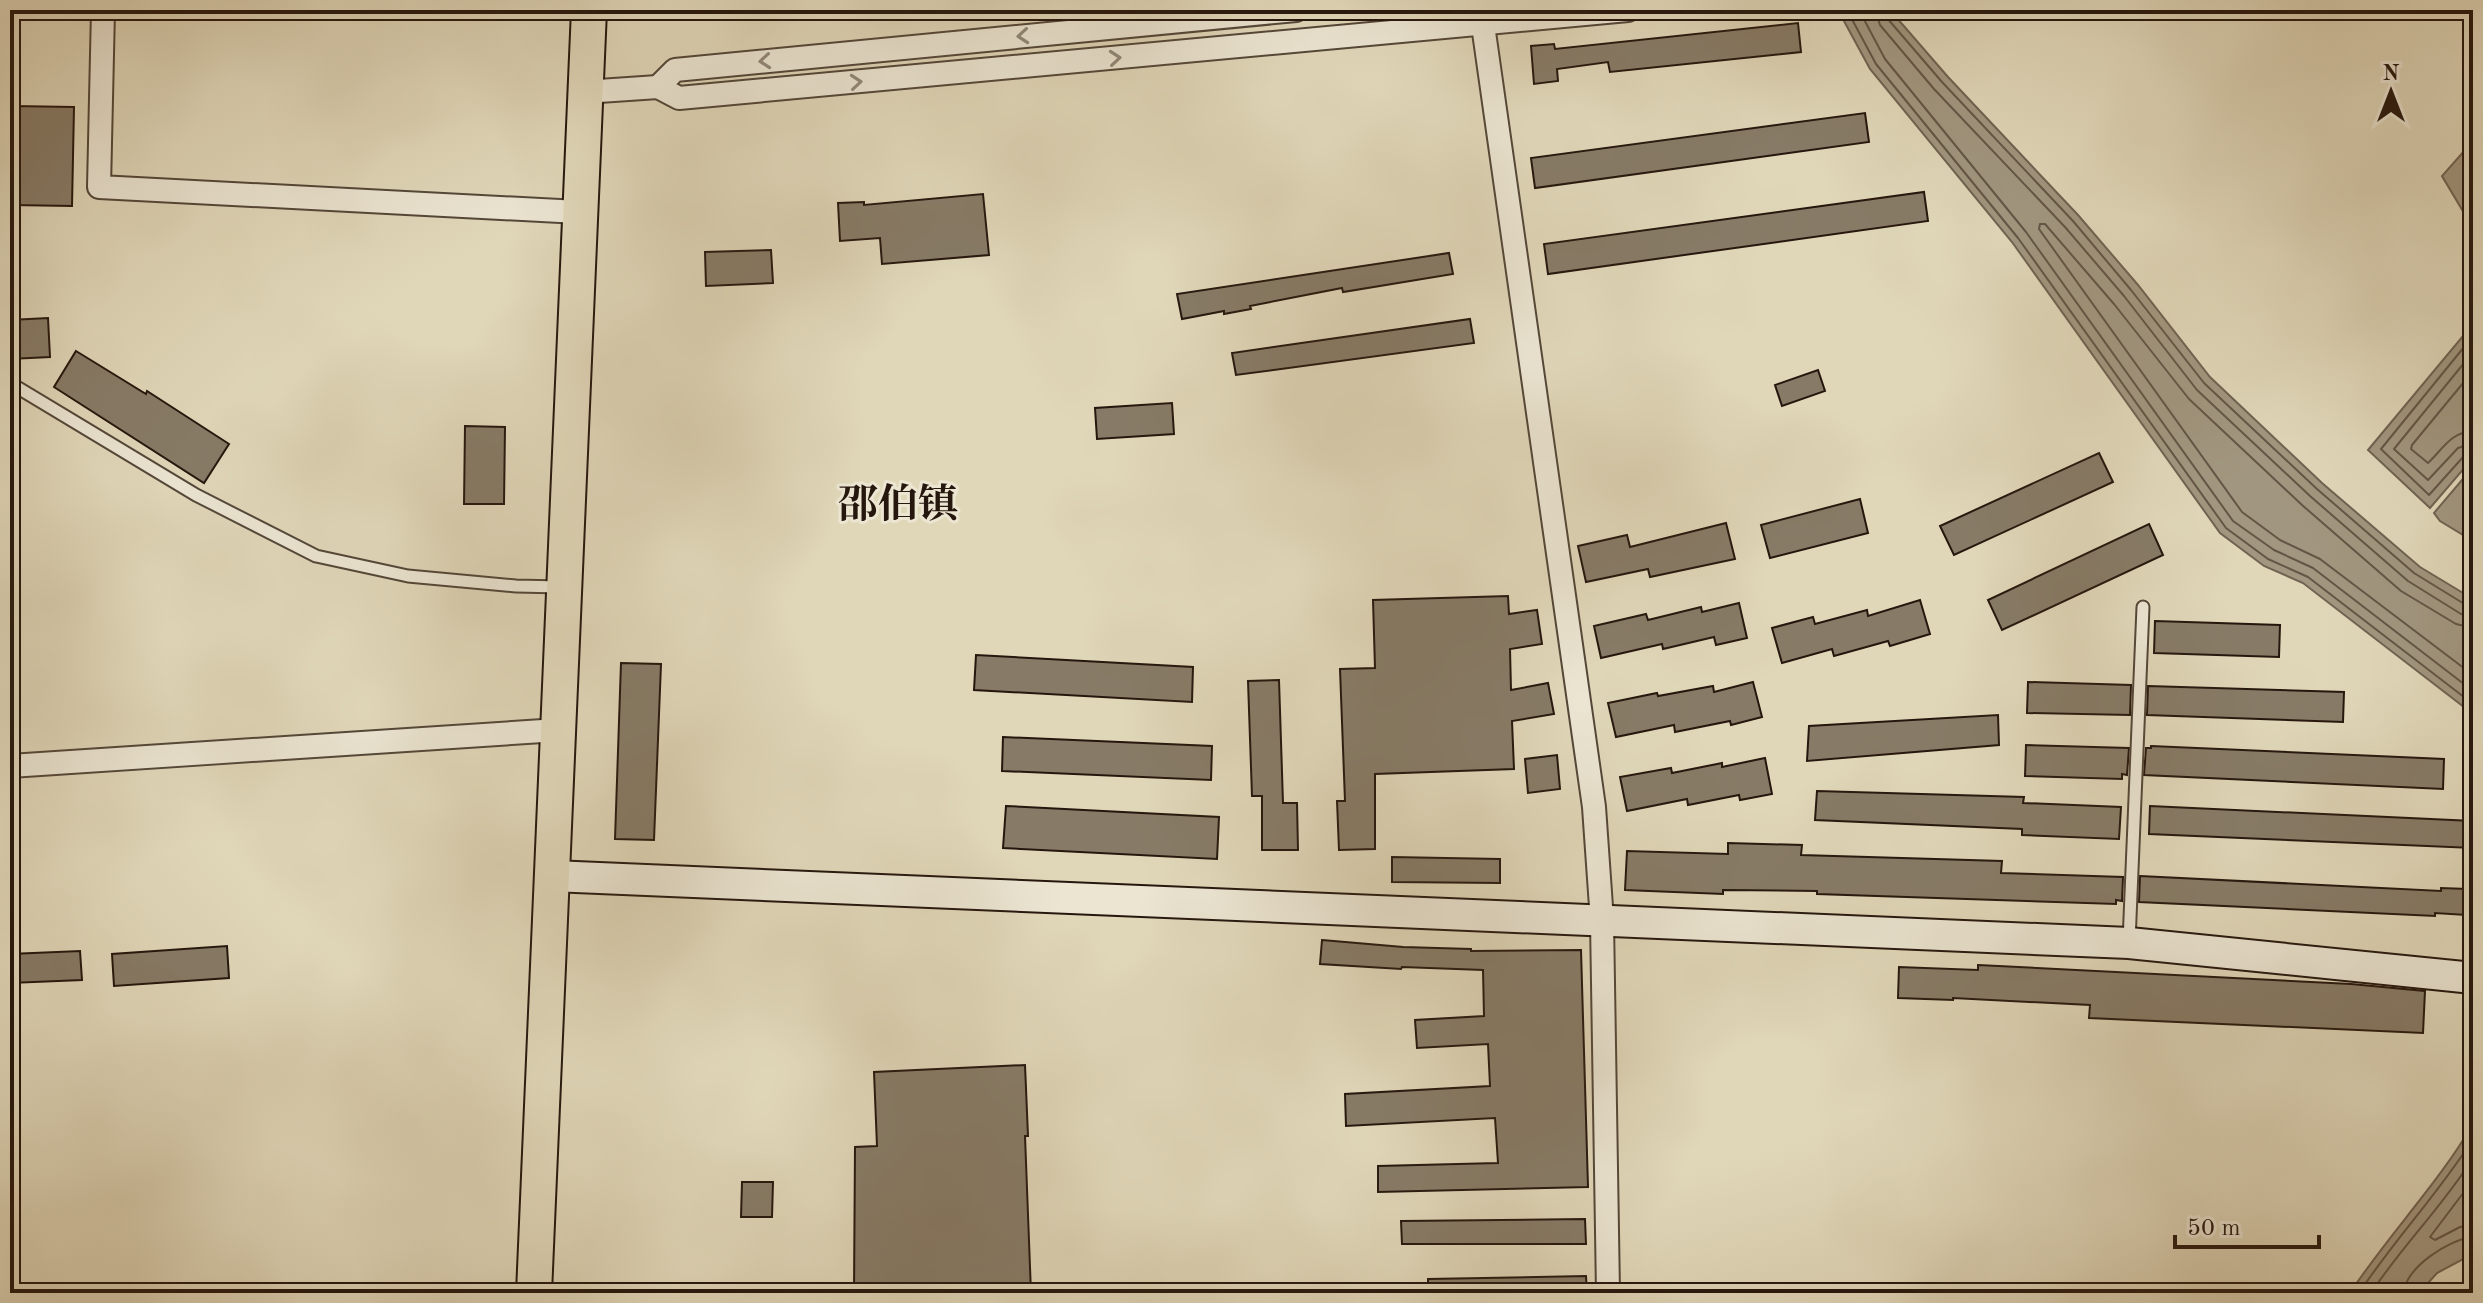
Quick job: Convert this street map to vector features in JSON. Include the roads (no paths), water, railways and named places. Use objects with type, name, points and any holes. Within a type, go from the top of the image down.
[{"type":"main road","points":[[534,1293],[589,10]]},
{"type":"main road","points":[[552,876],[2129,943],[2473,978]]},
{"type":"street","points":[[103,10],[99,187],[579,212]]},
{"type":"street","points":[[658,87],[675,70],[1296,10]]},
{"type":"street","points":[[584,92],[658,87],[679,98],[1482,17],[1628,10]]},
{"type":"street","points":[[1482,17],[1594,807],[1602,921],[1608,1293]]},
{"type":"street","points":[[10,766],[558,730]]},
{"type":"lane","points":[[10,383],[196,495],[316,556],[408,576],[564,587]]},
{"type":"lane","points":[[2129,943],[2143,607]]},
{"type":"water","points":[[1838,10],[1890,10],[1948,77],[2078,215],[2210,377],[2322,483],[2420,567],[2473,599],[2473,714],[2303,583],[2264,566],[2220,533],[2012,242],[1870,69]]},
{"type":"water","points":[[2473,141],[2473,228],[2442,176]]},
{"type":"water","points":[[2473,324],[2473,458],[2430,508],[2368,450]]},
{"type":"water","points":[[2473,467],[2473,541],[2440,521],[2434,513]]},
{"type":"water","points":[[2473,1124],[2473,1254],[2437,1273],[2419,1293],[2350,1293],[2444,1168]]},
{"type":"district","name":"邵伯镇","points":[[898,503]]}]
